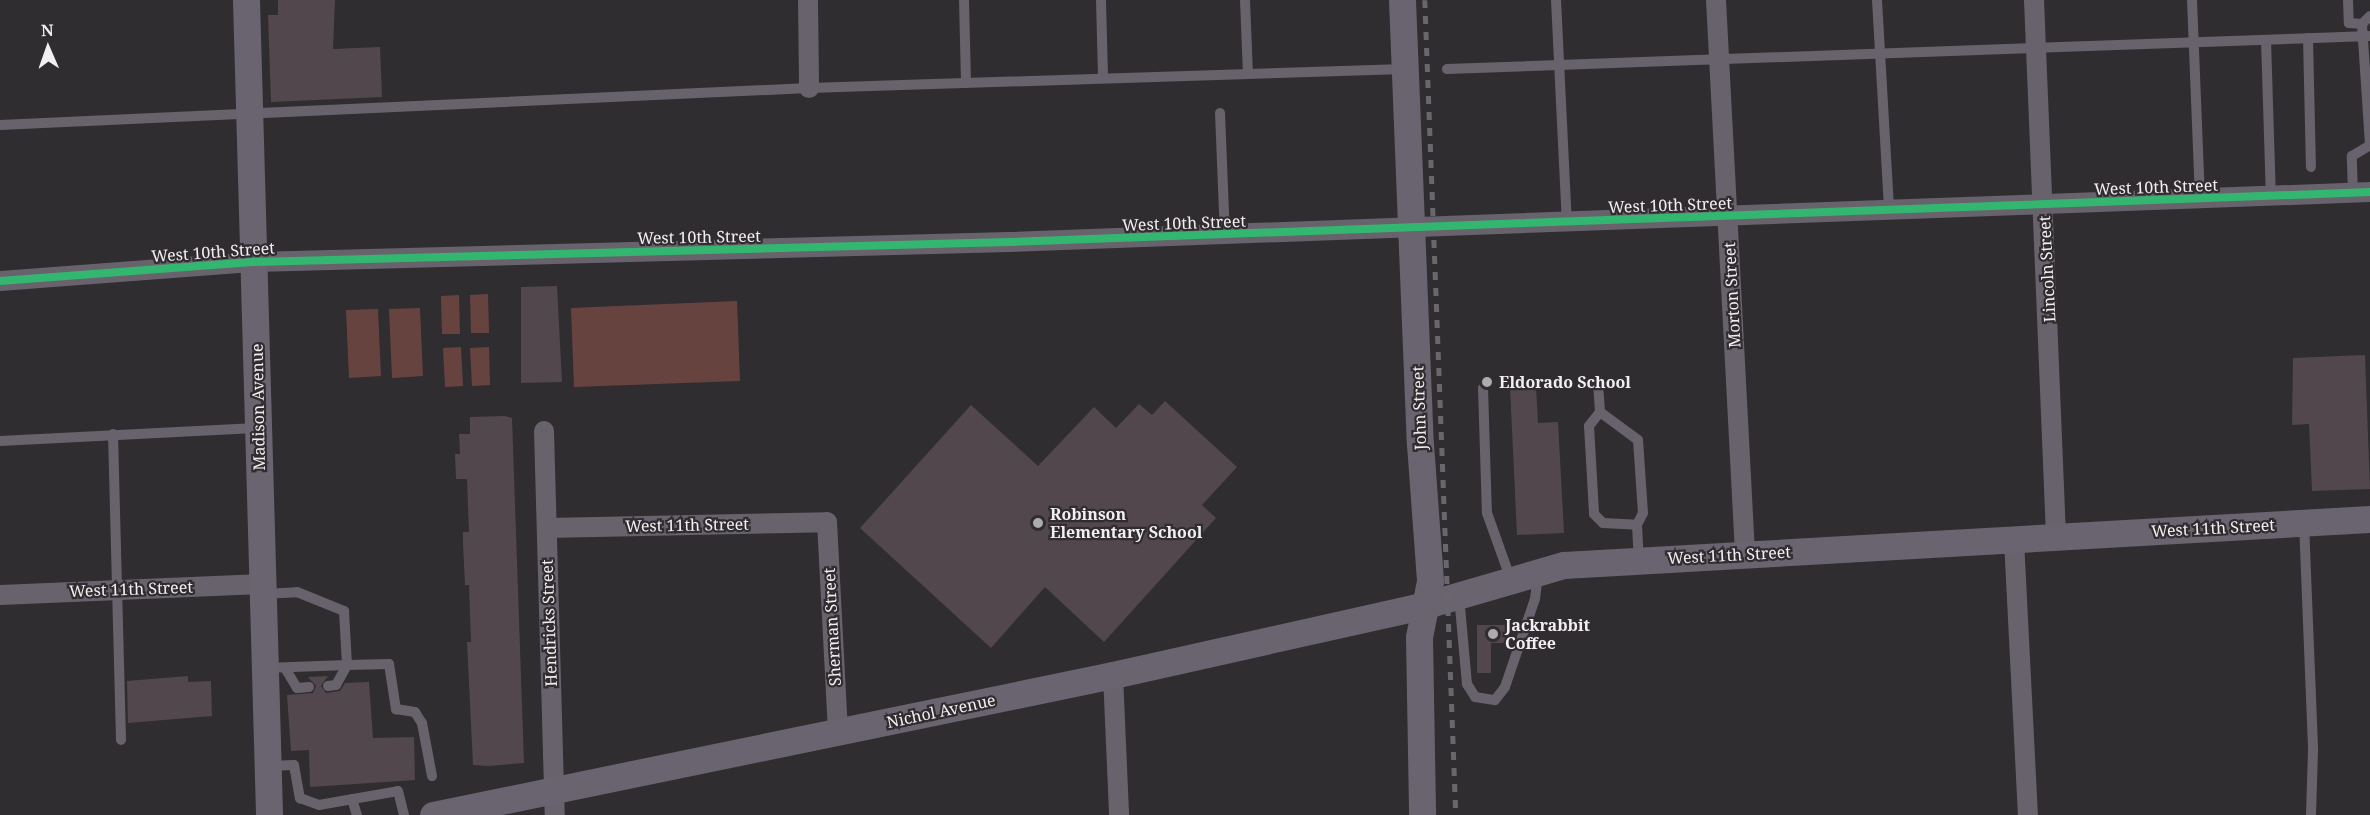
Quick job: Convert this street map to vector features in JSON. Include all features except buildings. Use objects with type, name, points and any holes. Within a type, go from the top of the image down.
[{"type":"street","name":"Madison Avenue","points":[[246,0],[255,262],[262,589],[275,668],[268,766],[269,815]]},
{"type":"street","points":[[808,0],[809,88]]},
{"type":"street","name":"John Street","points":[[1402,0],[1420,444],[1430,580],[1444,600],[1419,638],[1422,815]]},
{"type":"street","name":"Morton Street","points":[[1716,0],[1745,554]]},
{"type":"street","name":"Lincoln Street","points":[[2034,0],[2056,537]]},
{"type":"street","name":"West 10th Street","points":[[0,281],[255,262],[1225,235],[2362,193]]},
{"type":"street","name":"Hendricks Street","points":[[544,431],[554,802]]},
{"type":"street","name":"West 11th Street","points":[[1444,600],[1564,565],[2370,519]]},
{"type":"street","name":"West 11th Street","points":[[547,528],[827,522]]},
{"type":"street","name":"Sherman Street","points":[[827,522],[838,732]]},
{"type":"street","points":[[2014,540],[2028,815]]},
{"type":"street","name":"West 11th Street","points":[[0,595],[120,590],[262,589]]},
{"type":"street","name":"Nichol Avenue","points":[[433,815],[554,802],[838,732],[1113,675],[1444,600]]},
{"type":"street","points":[[1113,675],[1119,815]]},
{"type":"lane","points":[[964,0],[966,83]]},
{"type":"lane","points":[[1101,0],[1103,78]]},
{"type":"lane","points":[[1245,0],[1248,74]]},
{"type":"lane","points":[[1556,0],[1567,223]]},
{"type":"lane","points":[[1877,0],[1882,54],[1889,210]]},
{"type":"lane","points":[[2192,0],[2200,199]]},
{"type":"lane","points":[[2348,0],[2349,23],[2366,20],[2370,145],[2352,156],[2362,193]]},
{"type":"lane","points":[[1447,69],[2366,36]]},
{"type":"lane","points":[[2308,38],[2311,167]]},
{"type":"lane","points":[[2266,40],[2271,196]]},
{"type":"lane","points":[[0,125],[809,88],[1405,69]]},
{"type":"lane","points":[[1220,114],[1225,235]]},
{"type":"lane","points":[[1598,383],[1600,412],[1589,426],[1594,514],[1603,523],[1637,525]]},
{"type":"lane","points":[[1483,388],[1487,513],[1511,581]]},
{"type":"lane","points":[[1600,412],[1638,440],[1643,513],[1637,525],[1639,560]]},
{"type":"lane","points":[[0,441],[259,428]]},
{"type":"lane","points":[[113,434],[120,590],[121,740]]},
{"type":"lane","points":[[2304,522],[2313,751],[2311,815]]},
{"type":"lane","points":[[1444,600],[1467,684],[1475,697],[1495,700],[1505,687],[1535,599],[1538,573]]},
{"type":"lane","points":[[262,589],[297,592],[344,611],[347,665],[336,685],[328,686]]},
{"type":"lane","points":[[275,668],[389,664],[396,709],[415,712],[422,723],[432,776]]},
{"type":"lane","points":[[275,668],[297,688],[309,687]]},
{"type":"lane","points":[[268,766],[294,765],[300,798],[319,805],[398,791],[404,815]]},
{"type":"lane","points":[[352,799],[357,815]]},
{"type":"shaded area","points":[[488,294],[489,333],[471,333],[470,295]]},
{"type":"shaded area","points":[[459,295],[460,334],[442,334],[441,296]]},
{"type":"shaded area","points":[[737,301],[740,381],[574,387],[571,308]]},
{"type":"shaded area","points":[[420,308],[423,376],[392,378],[389,309]]},
{"type":"shaded area","points":[[378,309],[381,376],[349,378],[346,310]]},
{"type":"shaded area","points":[[461,347],[463,386],[445,387],[443,348]]},
{"type":"shaded area","points":[[489,347],[490,385],[472,386],[470,348]]},
{"type":"railway","points":[[1425,0],[1456,815]]},
{"type":"cycle path","points":[[0,281],[255,262],[1009,242],[2370,192]]},
{"type":"place","name":"Eldorado School","points":[[1487,382]]},
{"type":"place","name":"Robinson Elementary School","points":[[1038,523]]},
{"type":"place","name":"Jackrabbit Coffee","points":[[1493,634]]}]
